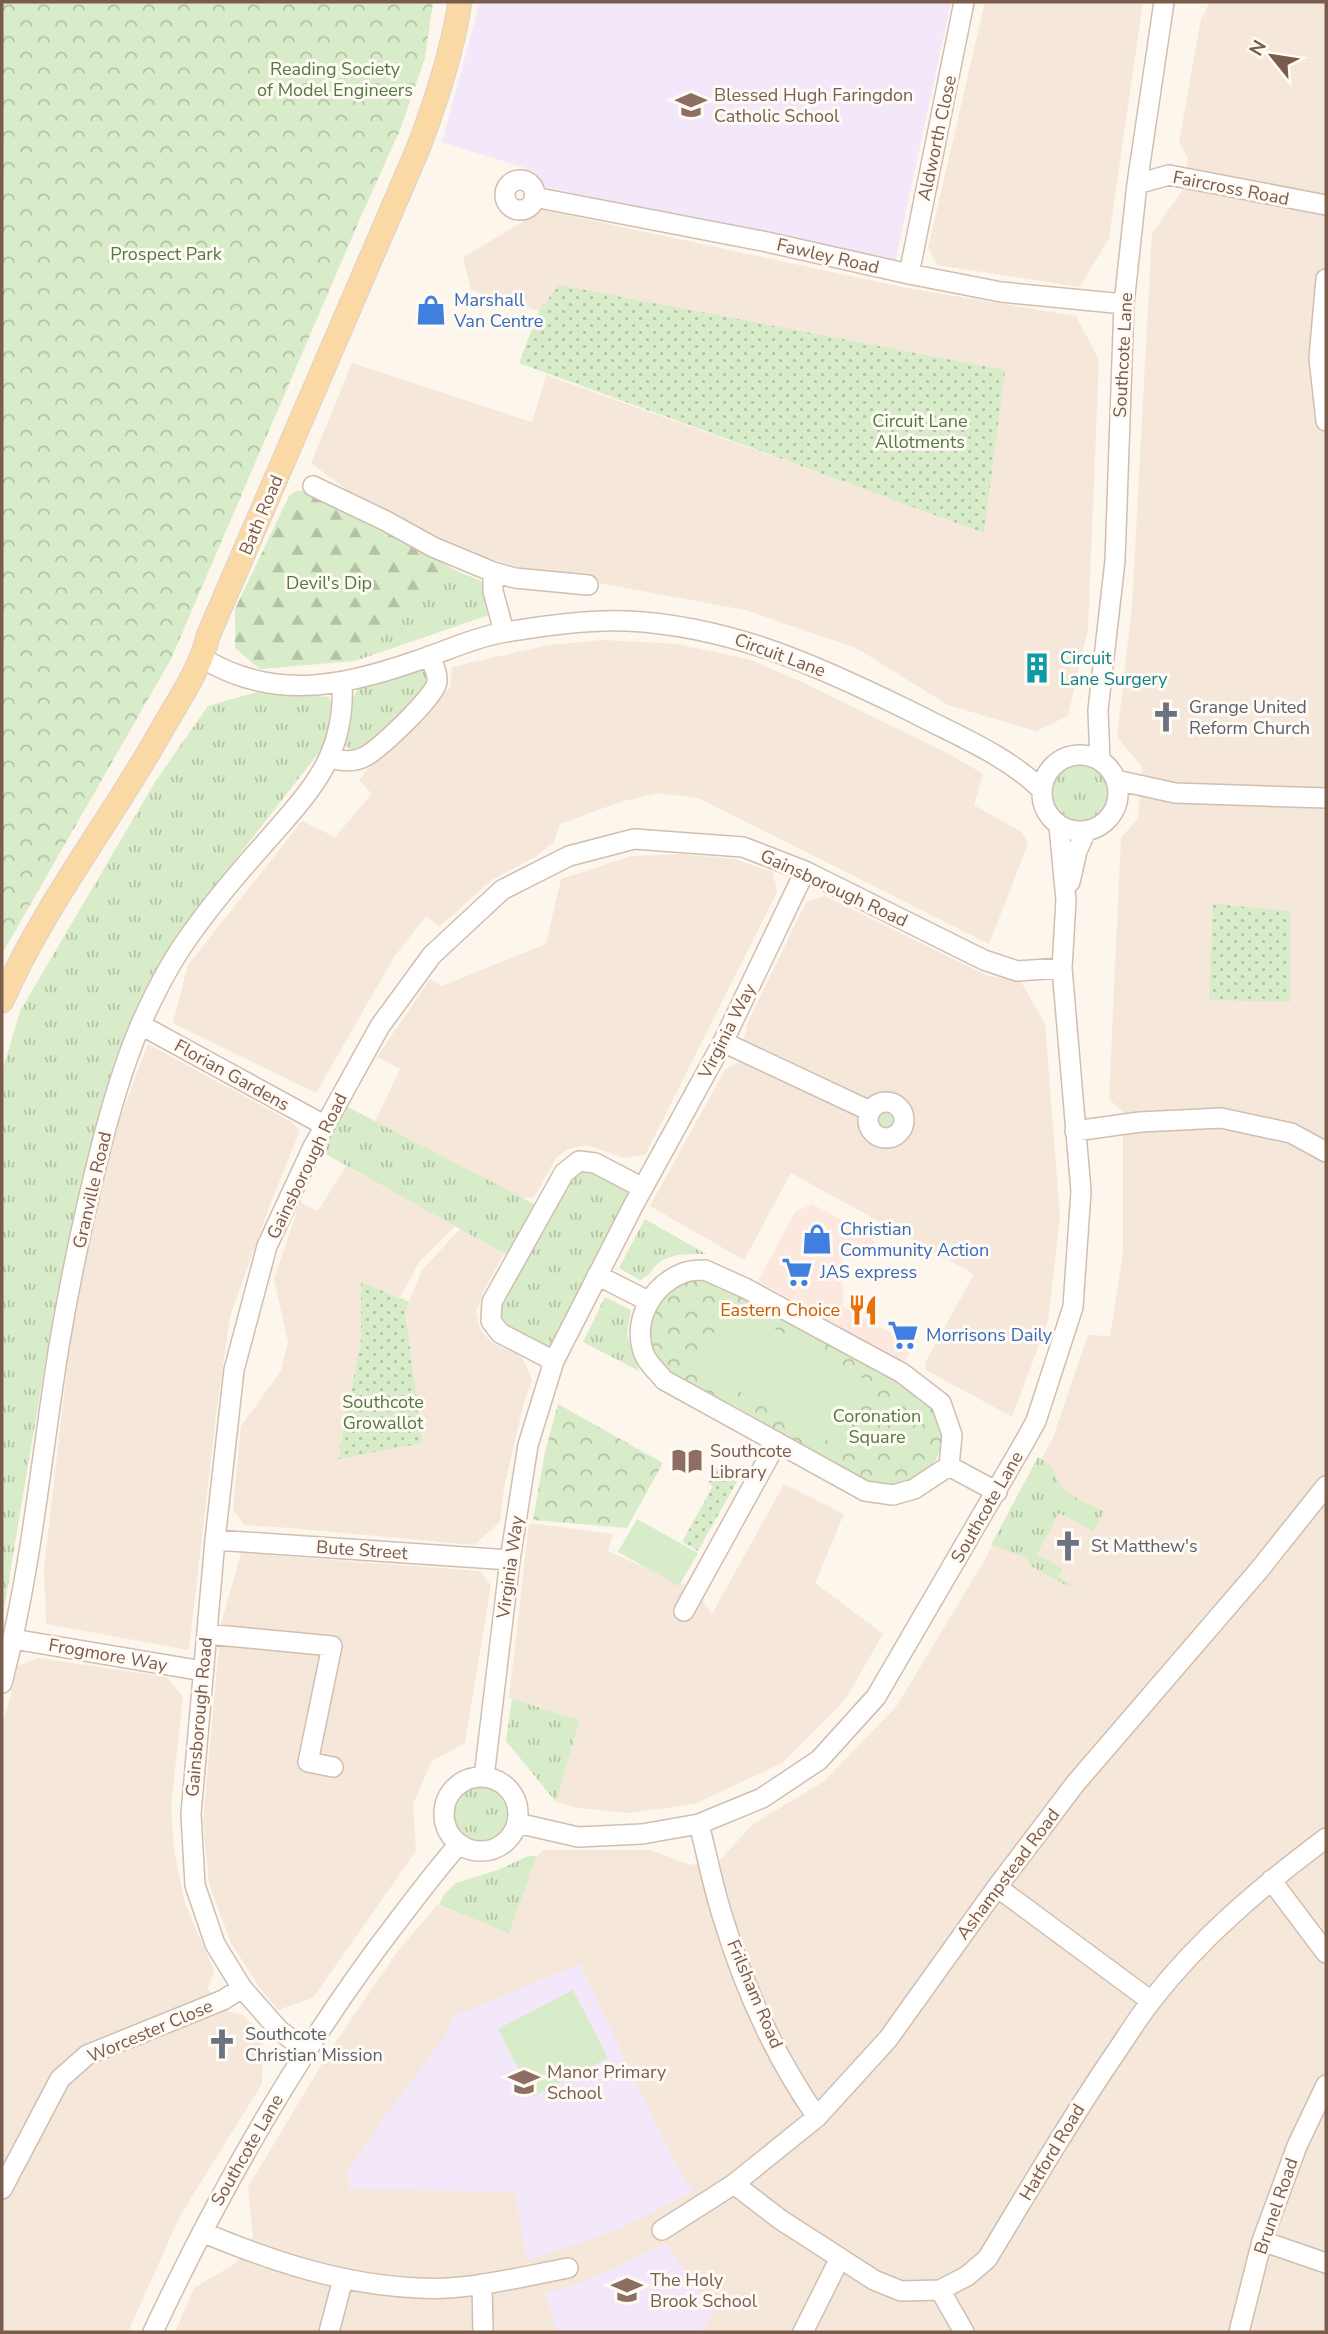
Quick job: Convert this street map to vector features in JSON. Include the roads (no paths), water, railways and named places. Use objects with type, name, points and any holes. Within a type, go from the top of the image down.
[{"type":"main road","name":"Bath Road","points":[[2,1001],[40,927],[138,772],[202,658],[208,636],[418,149],[443,76],[460,2]]},
{"type":"street","name":"Aldworth Close","points":[[909,274],[964,2]]},
{"type":"street","name":"Southcote Lane","points":[[1090,757],[1115,561],[1124,304],[1137,184],[1164,2]]},
{"type":"street","name":"Faircross Road","points":[[1137,184],[1169,175],[1326,205]]},
{"type":"street","name":"Fawley Road","points":[[534,197],[767,242],[1001,292],[1124,304]]},
{"type":"street","points":[[1326,279],[1319,358],[1326,421]]},
{"type":"street","points":[[313,486],[433,547],[493,572],[515,578],[588,585]]},
{"type":"street","points":[[493,572],[493,591],[504,632]]},
{"type":"street","name":"Circuit Lane","points":[[202,658],[225,672],[258,682],[283,685],[342,682],[373,675],[504,632],[625,621],[681,626],[746,640],[845,679],[998,755],[1042,790]]},
{"type":"street","points":[[329,758],[347,762],[366,756],[412,717],[435,688],[437,675],[429,656]]},
{"type":"street","name":"Granville Road","points":[[2,1683],[13,1639],[38,1501],[60,1344],[78,1249],[113,1097],[141,1025],[191,932],[309,794],[329,758],[340,721],[342,682]]},
{"type":"street","name":"Circuit Lane","points":[[998,755],[1052,766]]},
{"type":"street","points":[[1067,756],[1090,757],[1107,765],[1116,780],[1118,791],[1116,803],[1105,822],[1086,831],[1072,831],[1059,826],[1044,808],[1044,777],[1052,766],[1067,756]]},
{"type":"street","points":[[1116,780],[1175,793],[1326,797]]},
{"type":"street","points":[[1116,803],[1175,793]]},
{"type":"street","name":"Southcote Lane","points":[[517,1823],[578,1837],[642,1834],[699,1824],[762,1798],[819,1760],[876,1697],[997,1492],[1035,1422],[1073,1307],[1081,1191],[1062,968],[1066,900],[1059,826]]},
{"type":"street","name":"Southcote Lane","points":[[1066,900],[1077,851],[1086,831]]},
{"type":"street","name":"Gainsborough Road","points":[[306,2050],[279,2030],[242,1988],[215,1944],[195,1885],[191,1814],[215,1540],[234,1370],[267,1246],[324,1125],[380,1026],[432,955],[502,890],[569,856],[634,839],[743,847],[805,871],[984,960],[1017,971],[1062,968]]},
{"type":"street","name":"Virginia Way","points":[[484,1777],[510,1560],[528,1445],[554,1362],[597,1275],[723,1042],[805,871]]},
{"type":"street","name":"Florian Gardens","points":[[141,1025],[324,1125]]},
{"type":"street","points":[[723,1042],[870,1111]]},
{"type":"street","points":[[1075,1131],[1140,1122],[1221,1118],[1291,1133],[1326,1152]]},
{"type":"street","points":[[554,1362],[500,1333],[491,1321],[492,1302],[564,1173],[579,1161],[595,1163],[643,1188]]},
{"type":"street","points":[[705,1270],[745,1288],[902,1373],[941,1403],[953,1435],[949,1465],[914,1489],[893,1495],[865,1491],[777,1442],[664,1380],[644,1356],[639,1330],[648,1301],[666,1283],[685,1272],[705,1270]]},
{"type":"street","points":[[597,1275],[648,1301]]},
{"type":"street","points":[[684,1611],[777,1442]]},
{"type":"street","points":[[949,1465],[997,1492]]},
{"type":"street","name":"Ashampstead Road","points":[[662,2230],[734,2184],[817,2117],[888,2039],[1075,1784],[1259,1570],[1326,1486]]},
{"type":"street","name":"Bute Street","points":[[215,1540],[510,1560]]},
{"type":"street","points":[[207,1634],[331,1646],[308,1762],[333,1767]]},
{"type":"street","name":"Frogmore Way","points":[[13,1639],[203,1671]]},
{"type":"street","points":[[472,1777],[484,1777],[503,1784],[515,1799],[518,1811],[512,1835],[503,1843],[483,1851],[459,1844],[450,1835],[445,1822],[446,1802],[452,1790],[472,1777]]},
{"type":"street","name":"Frilsham Road","points":[[699,1824],[722,1917],[748,1988],[798,2089],[817,2117]]},
{"type":"street","name":"Hatford Road","points":[[734,2184],[781,2220],[874,2280],[901,2291],[940,2290],[967,2276],[987,2259],[1080,2104],[1151,2001],[1191,1954],[1229,1917],[1271,1880],[1326,1838]]},
{"type":"street","name":"Southcote Lane","points":[[153,2332],[215,2206],[306,2050],[371,1956],[459,1844]]},
{"type":"street","points":[[1271,1880],[1326,1953]]},
{"type":"street","points":[[997,1887],[1151,2001]]},
{"type":"street","name":"Worcester Close","points":[[2,2189],[60,2079],[87,2055],[223,2000],[242,1988]]},
{"type":"street","name":"Brunel Road","points":[[1240,2332],[1262,2241],[1297,2146],[1326,2085]]},
{"type":"street","points":[[202,2232],[260,2257],[343,2279],[420,2288],[482,2284],[568,2268]]},
{"type":"street","points":[[1262,2241],[1326,2263]]},
{"type":"street","points":[[803,2332],[840,2258]]},
{"type":"street","points":[[329,2332],[343,2279]]},
{"type":"street","points":[[482,2284],[483,2332]]},
{"type":"street","points":[[940,2290],[964,2332]]},
{"type":"place","name":"Blessed Hugh Faringdon Catholic School","points":[[691,105]]},
{"type":"place","name":"Marshall Van Centre","points":[[431,310]]},
{"type":"place","name":"Circuit Lane Surgery","points":[[1037,668]]},
{"type":"place","name":"Grange United Reform Church","points":[[1166,717]]},
{"type":"place","name":"Christian Community Action","points":[[817,1239]]},
{"type":"place","name":"JAS express","points":[[797,1272]]},
{"type":"place","name":"Eastern Choice","points":[[863,1310]]},
{"type":"place","name":"Morrisons Daily","points":[[903,1335]]},
{"type":"place","name":"Southcote Library","points":[[687,1461]]},
{"type":"place","name":"St Matthew's","points":[[1068,1546]]},
{"type":"place","name":"Southcote Christian Mission","points":[[222,2044]]},
{"type":"place","name":"Manor Primary School","points":[[524,2082]]},
{"type":"place","name":"The Holy Brook School","points":[[627,2290]]},
{"type":"park label","name":"Reading Society of Model Engineers","points":[[335,79]]},
{"type":"park label","name":"Prospect Park","points":[[166,254]]},
{"type":"park label","name":"Circuit Lane Allotments","points":[[920,431]]},
{"type":"park label","name":"Devil's Dip","points":[[329,583]]},
{"type":"park label","name":"Southcote Growallot","points":[[383,1412]]},
{"type":"park label","name":"Coronation Square","points":[[877,1426]]}]
